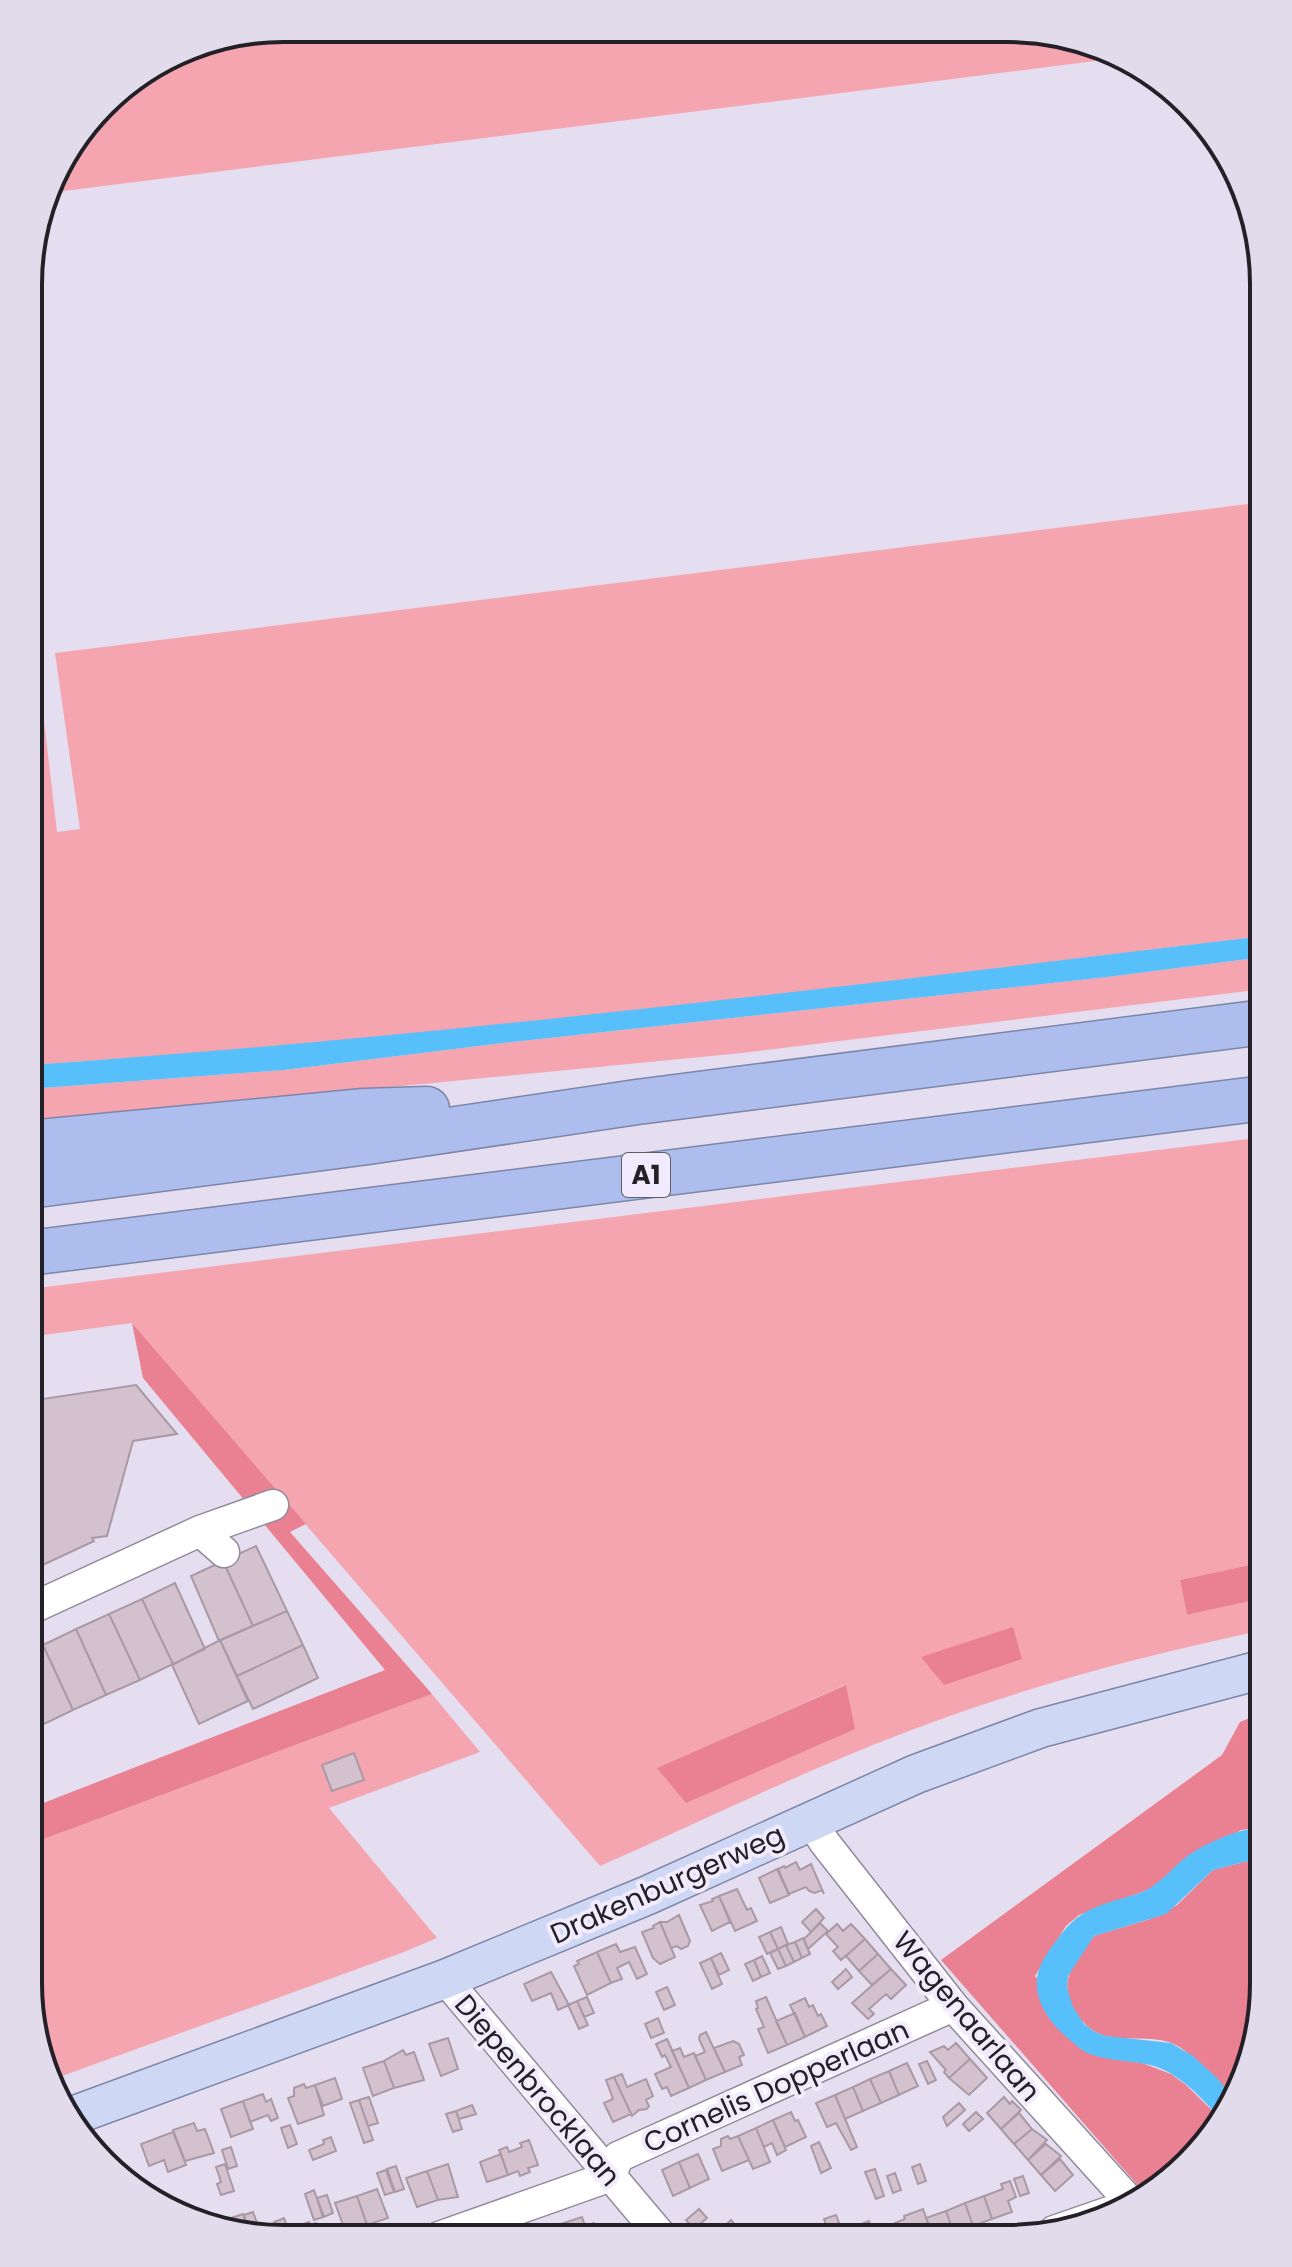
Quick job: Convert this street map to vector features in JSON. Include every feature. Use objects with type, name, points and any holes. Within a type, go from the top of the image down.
[{"type":"highway","points":[[42,1184],[368,1142],[637,1102],[1250,1024]]},
{"type":"highway","name":"A1","points":[[42,1251],[1250,1100]]},
{"type":"highway","points":[[42,1142],[364,1111],[637,1102]]},
{"type":"main road","name":"Drakenburgerweg","points":[[80,2113],[445,1979],[648,1895],[916,1774],[1041,1728],[1249,1673]]},
{"type":"street","points":[[42,1604],[200,1531],[273,1505]]},
{"type":"street","points":[[200,1531],[224,1552]]},
{"type":"street","name":"Wagenaarlaan","points":[[810,1820],[953,2006],[1124,2195]]},
{"type":"street","name":"Diepenbrocklaan","points":[[445,1979],[652,2225]]},
{"type":"street","name":"Cornelis Dopperlaan","points":[[611,2176],[618,2157],[953,2006]]},
{"type":"street","points":[[473,2225],[611,2176]]},
{"type":"shaded area","points":[[1008,42],[1056,47],[1099,60],[60,192],[83,149],[124,102],[149,83],[191,60],[236,47],[268,43]]},
{"type":"shaded area","points":[[1250,504],[1250,938],[493,1026],[42,1064],[42,703],[57,832],[80,829],[55,653]]},
{"type":"shaded area","points":[[1250,959],[1250,991],[742,1053],[42,1121],[42,1088],[284,1070]]},
{"type":"shaded area","points":[[1250,1139],[1249,1565],[1180,1580],[1187,1615],[1249,1601],[1249,1633],[1104,1668],[947,1717],[815,1769],[600,1866],[132,1323],[42,1335],[42,1287]],"holes":[[[845,1685],[854,1729],[658,1768]]]},
{"type":"shaded area","points":[[132,1323],[306,1524],[290,1532],[432,1694],[42,1840],[42,1804],[385,1670],[143,1378]]},
{"type":"shaded area","points":[[1249,1565],[1249,1601],[1187,1615],[1180,1580]]},
{"type":"shaded area","points":[[1013,1627],[1022,1659],[944,1685],[921,1657]]},
{"type":"shaded area","points":[[846,1685],[855,1729],[686,1803],[657,1768]]},
{"type":"shaded area","points":[[432,1694],[480,1752],[329,1808],[437,1938],[61,2076],[44,2015],[42,1840]]},
{"type":"shaded area","points":[[1249,1718],[1249,1829],[1241,1830],[1176,1867],[1157,1885],[1079,1915],[1066,1926],[1035,1976],[1113,2059],[1142,2063],[1171,2074],[1213,2111],[1190,2143],[1168,2165],[1139,2186],[941,1960],[1222,1755],[1240,1722]]},
{"type":"shaded area","points":[[1249,1861],[1249,1999],[1245,2031],[1225,2089],[1185,2051],[1169,2042],[1106,2036],[1090,2028],[1072,2006],[1067,1988],[1075,1962],[1094,1936],[1150,1919],[1177,1905],[1213,1870]]},
{"type":"water","points":[[1250,938],[1250,959],[1107,977],[284,1070],[42,1088],[42,1064],[338,1040],[802,991]]},
{"type":"water","points":[[1249,1829],[1249,1861],[1213,1870],[1166,1914],[1094,1936],[1068,1976],[1067,1988],[1073,2007],[1084,2024],[1095,2032],[1171,2043],[1193,2056],[1218,2079],[1226,2089],[1213,2111],[1187,2085],[1162,2069],[1099,2057],[1080,2048],[1061,2032],[1046,2013],[1037,1980],[1045,1957],[1065,1930],[1083,1914],[1146,1890],[1187,1856]]},
{"type":"building","points":[[136,1385],[177,1434],[133,1441],[107,1536],[92,1538],[94,1541],[42,1565],[42,1399]]},
{"type":"building","points":[[256,1546],[287,1611],[253,1626],[223,1561]]},
{"type":"building","points":[[223,1561],[253,1626],[219,1641],[191,1576]]},
{"type":"building","points":[[175,1583],[205,1649],[173,1664],[142,1599]]},
{"type":"building","points":[[142,1599],[173,1664],[140,1680],[109,1614]]},
{"type":"building","points":[[287,1611],[303,1645],[237,1676],[220,1640]]},
{"type":"building","points":[[109,1614],[140,1680],[106,1695],[76,1629]]},
{"type":"building","points":[[76,1629],[106,1695],[73,1710],[43,1645]]},
{"type":"building","points":[[220,1640],[248,1701],[199,1724],[172,1665]]},
{"type":"building","points":[[42,1645],[73,1710],[42,1725]]},
{"type":"building","points":[[303,1645],[318,1678],[253,1709],[237,1676]]},
{"type":"building","points":[[354,1753],[364,1780],[332,1791],[322,1765]]},
{"type":"building","points":[[796,1862],[800,1870],[811,1864],[824,1894],[822,1890],[815,1893],[806,1887],[789,1894],[778,1869]]},
{"type":"building","points":[[777,1869],[789,1895],[770,1903],[759,1878]]},
{"type":"building","points":[[737,1889],[747,1910],[751,1908],[757,1921],[735,1931],[719,1896]]},
{"type":"building","points":[[719,1896],[730,1922],[712,1931],[700,1905]]},
{"type":"building","points":[[816,1909],[824,1918],[811,1932],[802,1922]]},
{"type":"building","points":[[679,1915],[690,1941],[688,1946],[681,1949],[677,1946],[671,1948],[660,1922],[667,1922]]},
{"type":"building","points":[[660,1922],[675,1957],[660,1964],[653,1958],[642,1932]]},
{"type":"building","points":[[820,1923],[828,1931],[808,1949],[804,1939]]},
{"type":"building","points":[[837,1924],[843,1931],[851,1924],[865,1939],[841,1960],[833,1951],[838,1947],[826,1934]]},
{"type":"building","points":[[781,1927],[788,1944],[778,1949],[770,1932]]},
{"type":"building","points":[[770,1932],[778,1949],[767,1954],[759,1937]]},
{"type":"building","points":[[803,1938],[810,1954],[802,1958],[795,1942]]},
{"type":"building","points":[[865,1939],[878,1954],[859,1971],[846,1956]]},
{"type":"building","points":[[795,1942],[802,1958],[794,1962],[786,1945]]},
{"type":"building","points":[[616,1944],[620,1952],[635,1947],[647,1974],[637,1979],[629,1962],[617,1968],[622,1979],[611,1983],[597,1952]]},
{"type":"building","points":[[786,1945],[794,1962],[786,1966],[778,1949]]},
{"type":"building","points":[[778,1949],[786,1966],[778,1969],[770,1953]]},
{"type":"building","points":[[597,1952],[611,1983],[587,1995],[574,1966],[579,1964],[577,1961]]},
{"type":"building","points":[[721,1953],[729,1970],[719,1975],[711,1958]]},
{"type":"building","points":[[878,1954],[891,1969],[872,1985],[859,1971]]},
{"type":"building","points":[[762,1956],[770,1973],[761,1977],[754,1960]]},
{"type":"building","points":[[711,1958],[722,1984],[712,1989],[700,1963]]},
{"type":"building","points":[[754,1960],[761,1977],[753,1981],[745,1964]]},
{"type":"building","points":[[846,1969],[852,1977],[838,1989],[832,1982]]},
{"type":"building","points":[[891,1969],[906,1985],[891,1999],[886,1994],[869,2009],[874,2014],[868,2019],[852,2003]]},
{"type":"building","points":[[551,1972],[569,2005],[558,2010],[551,1993],[532,2001],[524,1984]]},
{"type":"building","points":[[667,1987],[675,2005],[664,2010],[656,1992]]},
{"type":"building","points":[[587,1997],[594,2013],[584,2017],[577,2001]]},
{"type":"building","points":[[766,1997],[787,2045],[768,2053],[758,2029],[764,2027],[756,2009],[756,2001]]},
{"type":"building","points":[[805,1998],[818,2016],[821,2014],[827,2026],[805,2037],[790,2005]]},
{"type":"building","points":[[577,2001],[588,2025],[579,2029],[568,2005]]},
{"type":"building","points":[[795,2013],[805,2037],[787,2045],[776,2021]]},
{"type":"building","points":[[658,2018],[664,2033],[651,2038],[645,2024]]},
{"type":"building","points":[[706,2032],[725,2072],[706,2080],[695,2056],[705,2052],[699,2039]]},
{"type":"building","points":[[448,2038],[458,2069],[441,2076],[429,2044]]},
{"type":"building","points":[[667,2039],[689,2088],[671,2096],[667,2087],[662,2089],[655,2074],[671,2067],[656,2044]]},
{"type":"building","points":[[733,2041],[739,2044],[744,2055],[739,2057],[742,2065],[725,2072],[714,2048]]},
{"type":"building","points":[[956,2043],[970,2059],[949,2078],[930,2052],[944,2046],[948,2050]]},
{"type":"building","points":[[680,2048],[684,2057],[694,2053],[706,2080],[689,2088],[672,2051]]},
{"type":"building","points":[[403,2050],[406,2055],[414,2052],[424,2080],[394,2088],[384,2061]]},
{"type":"building","points":[[970,2059],[987,2078],[969,2095],[949,2078]]},
{"type":"building","points":[[384,2061],[394,2088],[373,2096],[363,2068]]},
{"type":"building","points":[[927,2061],[936,2080],[928,2084],[919,2064]]},
{"type":"building","points":[[907,2063],[918,2086],[899,2095],[889,2071]]},
{"type":"building","points":[[889,2071],[899,2095],[881,2103],[870,2079]]},
{"type":"building","points":[[622,2074],[627,2087],[646,2079],[653,2096],[646,2100],[647,2109],[639,2110],[632,2116],[614,2077]]},
{"type":"building","points":[[614,2077],[632,2116],[613,2122],[604,2103],[613,2099],[606,2080]]},
{"type":"building","points":[[335,2078],[342,2099],[323,2106],[315,2085]]},
{"type":"building","points":[[870,2079],[881,2103],[863,2111],[853,2087]]},
{"type":"building","points":[[304,2084],[306,2088],[315,2085],[324,2115],[298,2124],[288,2098],[294,2096],[294,2088]]},
{"type":"building","points":[[853,2087],[863,2111],[845,2119],[835,2095]]},
{"type":"building","points":[[263,2094],[266,2102],[271,2099],[278,2118],[271,2121],[268,2115],[250,2122],[243,2101]]},
{"type":"building","points":[[835,2095],[857,2147],[851,2150],[836,2123],[827,2127],[816,2103]]},
{"type":"building","points":[[369,2097],[378,2123],[368,2126],[359,2100]]},
{"type":"building","points":[[1004,2097],[1021,2110],[1001,2129],[987,2113]]},
{"type":"building","points":[[359,2100],[373,2140],[364,2143],[350,2103]]},
{"type":"building","points":[[243,2101],[253,2129],[231,2137],[221,2109]]},
{"type":"building","points":[[959,2103],[965,2110],[947,2126],[943,2117]]},
{"type":"building","points":[[472,2105],[476,2114],[459,2119],[456,2111]]},
{"type":"building","points":[[456,2111],[462,2129],[453,2132],[446,2114]]},
{"type":"building","points":[[791,2112],[806,2137],[785,2147],[773,2120]]},
{"type":"building","points":[[976,2112],[983,2119],[969,2131],[963,2124]]},
{"type":"building","points":[[1019,2113],[1032,2129],[1014,2144],[1001,2129]]},
{"type":"building","points":[[773,2120],[786,2150],[777,2155],[772,2143],[764,2147],[756,2128]]},
{"type":"building","points":[[194,2123],[197,2131],[205,2129],[214,2153],[185,2161],[173,2130]]},
{"type":"building","points":[[290,2125],[297,2144],[288,2148],[281,2128]]},
{"type":"building","points":[[756,2128],[770,2162],[753,2169],[738,2136]]},
{"type":"building","points":[[1032,2129],[1047,2140],[1028,2160],[1014,2144]]},
{"type":"building","points":[[173,2132],[186,2165],[168,2172],[164,2160],[149,2166],[141,2144]]},
{"type":"building","points":[[728,2136],[730,2139],[738,2136],[749,2160],[722,2171],[713,2149],[721,2146],[721,2139]]},
{"type":"building","points":[[331,2137],[336,2151],[313,2160],[309,2150],[324,2144],[323,2140]]},
{"type":"building","points":[[529,2140],[538,2165],[528,2168],[530,2172],[520,2176],[518,2171],[508,2175],[499,2150],[507,2147],[509,2152],[522,2147],[520,2143]]},
{"type":"building","points":[[819,2142],[831,2168],[821,2173],[811,2146]]},
{"type":"building","points":[[1046,2144],[1061,2156],[1041,2175],[1028,2160]]},
{"type":"building","points":[[231,2147],[237,2166],[228,2169],[222,2150]]},
{"type":"building","points":[[501,2154],[508,2175],[487,2182],[480,2162]]},
{"type":"building","points":[[698,2154],[709,2179],[690,2188],[679,2162]]},
{"type":"building","points":[[1060,2159],[1073,2175],[1055,2191],[1041,2175]]},
{"type":"building","points":[[679,2162],[690,2188],[673,2196],[662,2170]]},
{"type":"building","points":[[225,2164],[234,2191],[221,2195],[216,2167]]},
{"type":"building","points":[[448,2164],[458,2197],[438,2200],[427,2171]]},
{"type":"building","points":[[920,2164],[926,2181],[918,2184],[912,2167]]},
{"type":"building","points":[[396,2166],[404,2189],[395,2192],[387,2169]]},
{"type":"building","points":[[875,2169],[884,2196],[876,2199],[865,2172]]},
{"type":"building","points":[[386,2170],[394,2192],[385,2195],[377,2173]]},
{"type":"building","points":[[427,2171],[438,2200],[417,2207],[406,2178]]},
{"type":"building","points":[[895,2173],[901,2190],[893,2193],[887,2176]]},
{"type":"building","points":[[1023,2176],[1029,2193],[1020,2196],[1014,2179]]},
{"type":"building","points":[[1010,2181],[1016,2197],[1008,2201],[1012,2212],[992,2219],[984,2196],[1003,2189],[1001,2184]]},
{"type":"building","points":[[377,2189],[388,2218],[367,2225],[357,2196]]},
{"type":"building","points":[[314,2190],[323,2217],[314,2220],[305,2194]]},
{"type":"building","points":[[327,2195],[333,2213],[324,2217],[317,2198]]},
{"type":"building","points":[[357,2196],[367,2225],[343,2225],[335,2203]]},
{"type":"building","points":[[984,2196],[992,2219],[973,2225],[965,2203]]},
{"type":"building","points":[[965,2203],[973,2225],[951,2225],[946,2211]]},
{"type":"building","points":[[699,2209],[707,2218],[699,2225],[690,2225],[686,2220]]},
{"type":"building","points":[[923,2209],[929,2225],[896,2225],[905,2219],[904,2216]]},
{"type":"building","points":[[946,2211],[951,2225],[929,2225],[926,2218]]},
{"type":"building","points":[[253,2212],[257,2223],[246,2222],[244,2215]]},
{"type":"building","points":[[243,2214],[245,2222],[231,2219]]},
{"type":"building","points":[[836,2215],[840,2225],[826,2225],[824,2219]]},
{"type":"building","points":[[582,2217],[585,2225],[561,2225]]},
{"type":"building","points":[[284,2218],[287,2225],[275,2224],[274,2222]]}]
